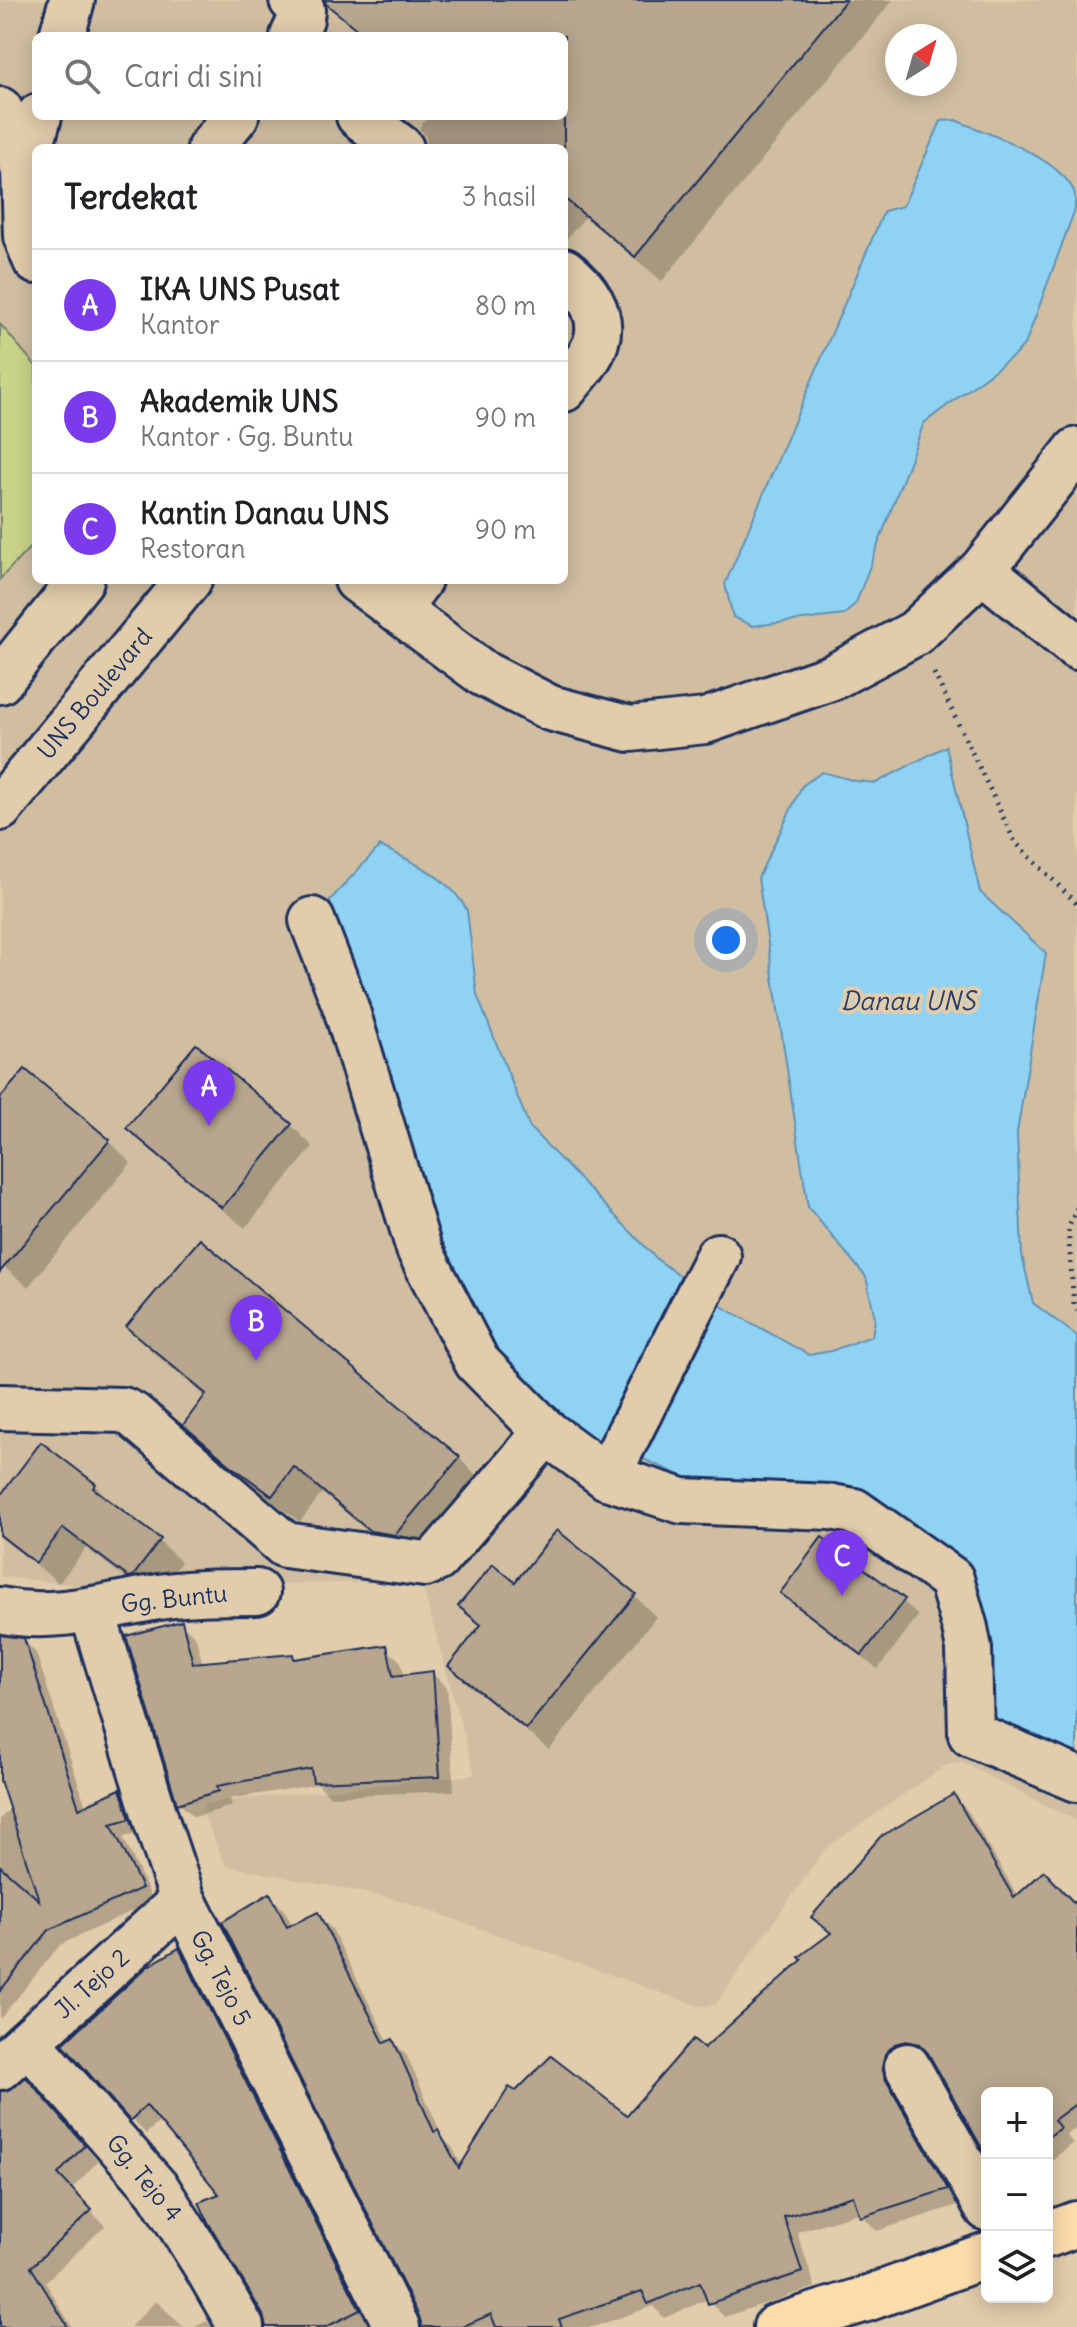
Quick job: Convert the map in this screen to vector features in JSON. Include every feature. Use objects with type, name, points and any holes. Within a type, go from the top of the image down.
[{"type":"main road","points":[[1053,2233],[1077,2224]]},
{"type":"main road","points":[[776,2327],[866,2299],[981,2257]]},
{"type":"street","points":[[63,32],[72,0]]},
{"type":"street","points":[[292,0],[302,10],[295,32]]},
{"type":"street","points":[[0,110],[24,170]]},
{"type":"street","points":[[32,251],[26,236],[24,170],[38,120]]},
{"type":"street","points":[[213,144],[233,120]]},
{"type":"street","points":[[364,120],[396,144]]},
{"type":"street","points":[[568,274],[578,282],[598,315],[596,341],[568,384]]},
{"type":"street","points":[[371,584],[408,595],[484,674],[550,708],[630,729],[705,721],[833,677],[915,633],[982,570],[1077,450]]},
{"type":"street","points":[[982,570],[1077,647]]},
{"type":"street","points":[[0,681],[78,584]]},
{"type":"street","name":"UNS Boulevard","points":[[0,808],[186,584]]},
{"type":"street","points":[[312,920],[346,1008],[419,1249],[477,1362],[546,1432],[607,1477],[682,1501],[831,1507],[854,1511],[951,1579],[969,1649],[971,1734],[1077,1779]]},
{"type":"street","points":[[607,1477],[718,1256]]},
{"type":"street","points":[[0,1407],[123,1410],[133,1415],[285,1545],[425,1564],[437,1559],[546,1432]]},
{"type":"street","name":"Gg. Buntu","points":[[0,1610],[31,1614],[92,1610],[179,1594],[257,1592]]},
{"type":"street","name":"Gg. Tejo 5","points":[[92,1610],[183,1900],[397,2327]]},
{"type":"street","name":"Jl. Tejo 2","points":[[11,2051],[183,1900]]},
{"type":"street","name":"Gg. Tejo 4","points":[[11,2051],[158,2190],[241,2327]]},
{"type":"street","points":[[907,2066],[981,2197]]},
{"type":"path","points":[[915,633],[1015,842],[1077,904]]},
{"type":"path","points":[[1077,1208],[1068,1229],[1074,1306],[1077,1310]]},
{"type":"shaded area","points":[[0,0],[1077,0],[1077,1821],[961,1762],[946,1765],[825,1849],[715,2005],[698,2006],[400,1900],[225,1864],[202,1812],[205,1803],[475,1775],[421,1581],[96,1588],[0,1576]]},
{"type":"green space","points":[[0,324],[32,361],[32,545],[0,579]]},
{"type":"water","points":[[955,120],[1038,157],[1065,178],[1074,191],[1075,209],[1026,342],[1016,354],[924,423],[856,603],[844,615],[753,626],[733,617],[725,584],[884,211],[903,206],[941,121]]},
{"type":"water","name":"Danau UNS","points":[[946,746],[980,892],[1046,953],[1017,1133],[1022,1255],[1033,1303],[1077,1336],[1077,1756],[992,1719],[961,1567],[698,1483],[563,1424],[520,1391],[462,1303],[421,1196],[333,921],[330,900],[380,846],[429,872],[450,888],[467,910],[477,995],[530,1128],[658,1260],[723,1307],[809,1355],[831,1351],[872,1336],[875,1318],[866,1277],[808,1207],[758,878],[802,786],[822,772],[876,783]]},
{"type":"building","points":[[325,0],[846,0],[635,257],[568,201],[568,144],[564,144],[564,120],[568,120],[568,32],[360,32]]},
{"type":"building","points":[[196,1044],[292,1124],[222,1208],[126,1128]]},
{"type":"building","points":[[25,1069],[110,1140],[0,1272],[0,1098]]},
{"type":"building","points":[[200,1239],[460,1457],[395,1535],[370,1531],[294,1467],[272,1496],[183,1425],[206,1394],[126,1327]]},
{"type":"building","points":[[41,1442],[96,1484],[93,1488],[161,1539],[133,1576],[128,1577],[63,1528],[36,1563],[0,1535],[0,1496]]},
{"type":"building","points":[[557,1530],[636,1594],[526,1729],[448,1666],[481,1625],[458,1606],[493,1564],[515,1582]]},
{"type":"building","points":[[822,1537],[905,1599],[862,1655],[780,1593]]},
{"type":"building","points":[[182,1621],[193,1663],[293,1654],[294,1659],[387,1645],[393,1676],[433,1671],[440,1777],[313,1782],[311,1769],[217,1786],[219,1791],[177,1804],[126,1636]]},
{"type":"building","points":[[0,1635],[24,1638],[79,1808],[120,1789],[130,1819],[111,1824],[142,1888],[49,1930],[0,1991],[0,1866],[39,1900],[0,1780]]},
{"type":"building","points":[[954,1794],[1014,1898],[1044,1871],[1077,1906],[1077,2103],[1054,2120],[1060,2128],[1053,2133],[1053,2087],[981,2087],[981,2146],[928,2053],[919,2044],[906,2041],[895,2044],[885,2054],[882,2067],[885,2078],[948,2189],[860,2217],[853,2196],[784,2217],[802,2272],[708,2304],[700,2282],[648,2304],[642,2291],[559,2319],[562,2327],[496,2327],[491,2314],[462,2327],[422,2327],[222,1922],[270,1893],[287,1927],[318,1912],[384,2043],[393,2039],[434,2132],[438,2130],[459,2168],[509,2087],[516,2091],[551,2056],[627,2115],[693,2039],[704,2048],[802,1960],[799,1957],[831,1933],[811,1917],[880,1837]]},
{"type":"building","points":[[179,1948],[360,2310],[326,2327],[266,2327],[263,2315],[199,2202],[219,2194],[146,2105],[130,2121],[63,2044],[147,1967]]},
{"type":"building","points":[[26,2077],[85,2145],[58,2174],[92,2210],[31,2267],[68,2327],[0,2327],[0,2091],[16,2086]]},
{"type":"place","name":"IKA UNS Pusat","points":[[209,1126]]},
{"type":"place","name":"Akademik UNS","points":[[256,1361]]},
{"type":"place","name":"Kantin Danau UNS","points":[[842,1596]]}]
